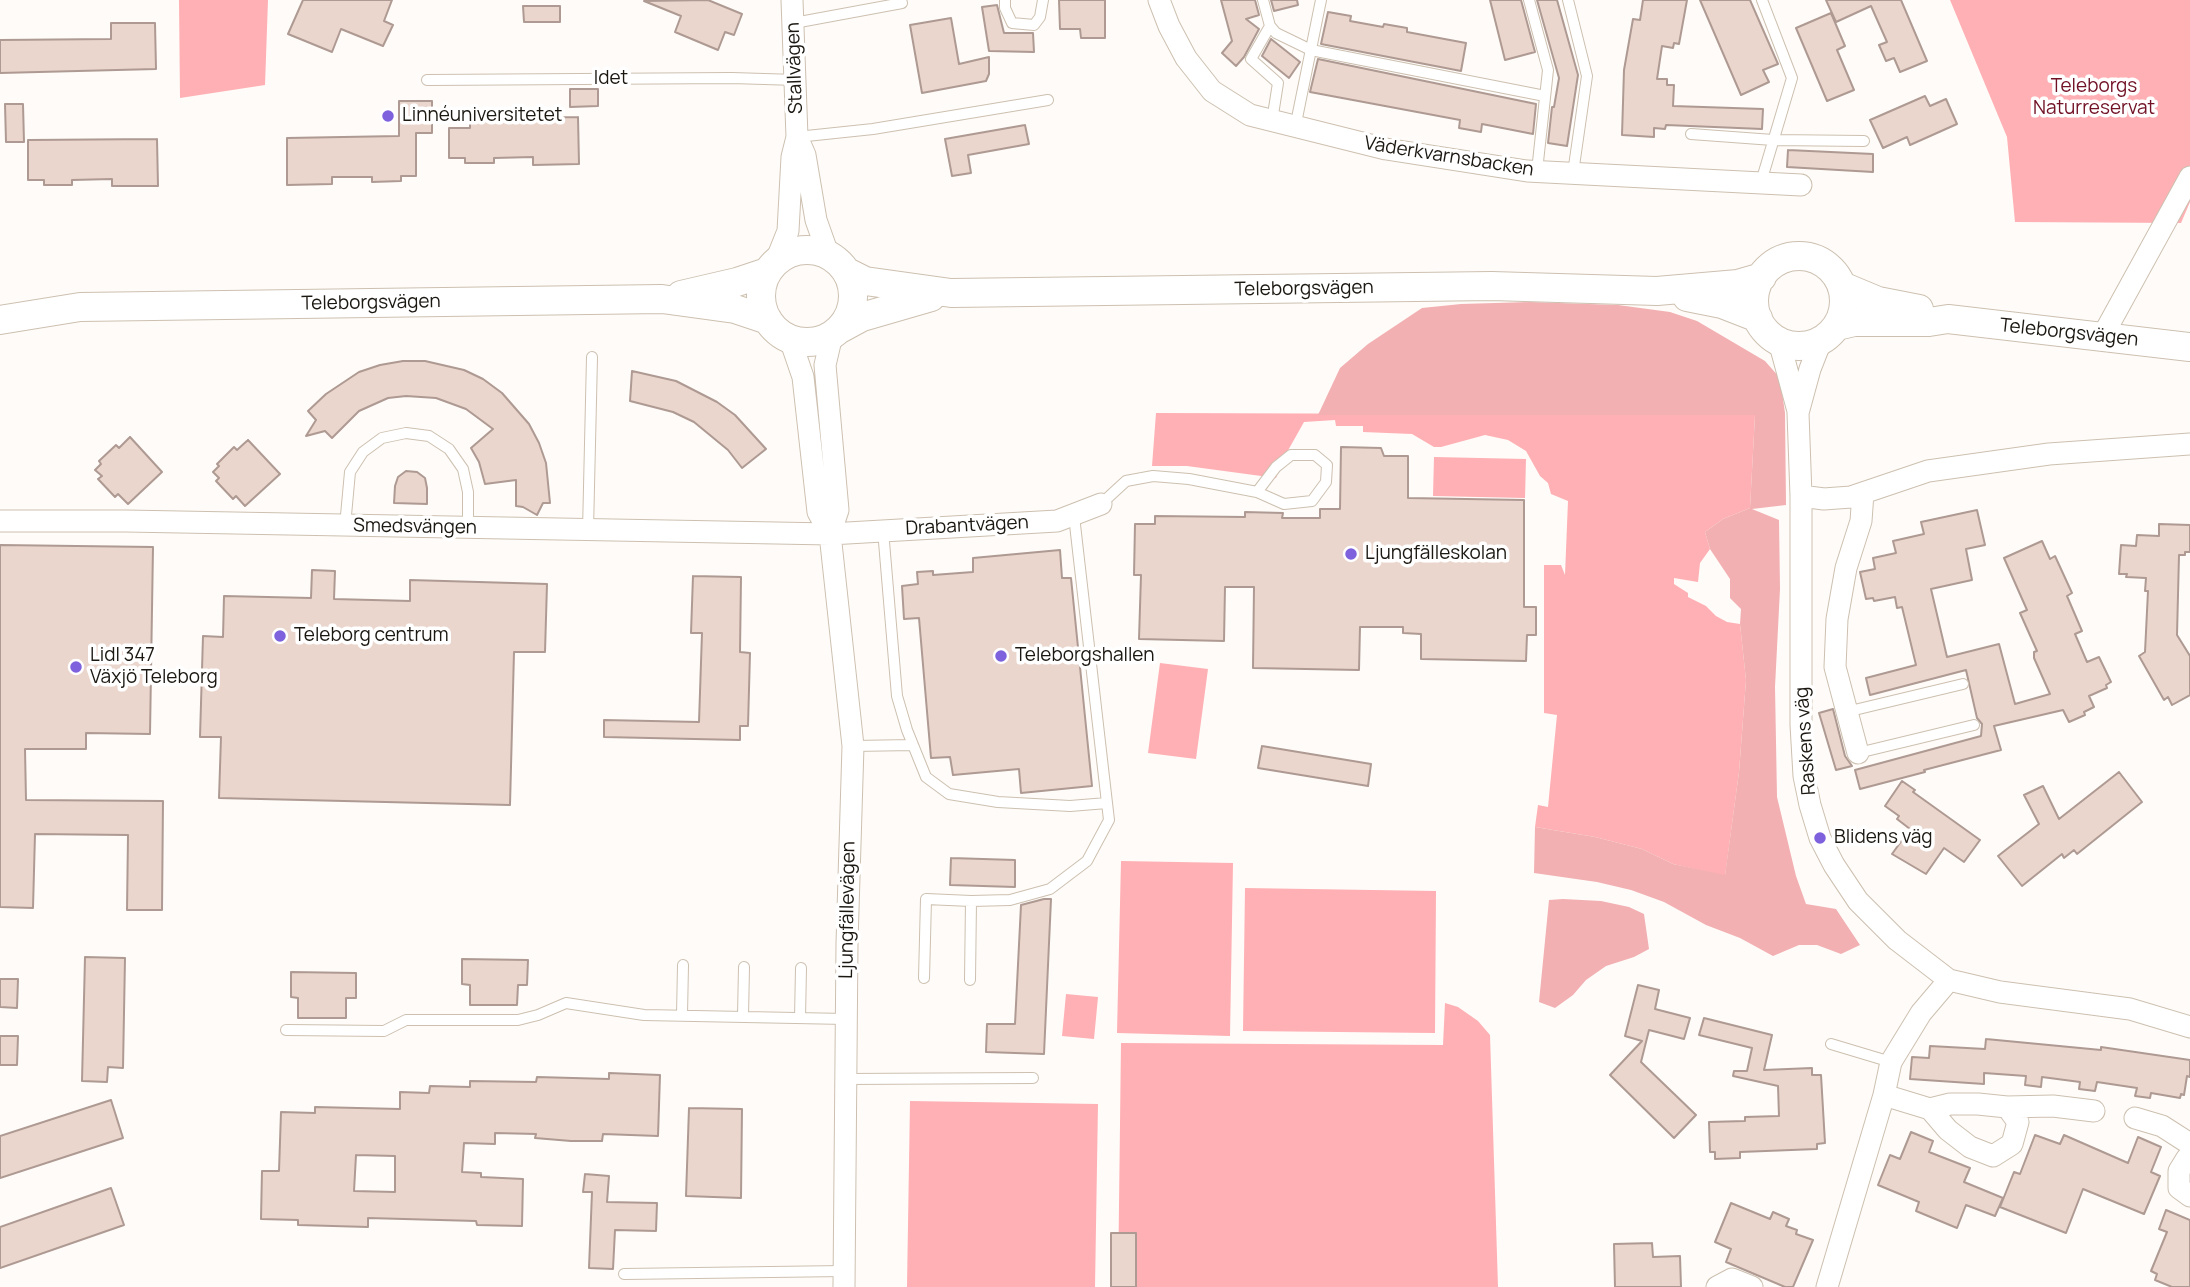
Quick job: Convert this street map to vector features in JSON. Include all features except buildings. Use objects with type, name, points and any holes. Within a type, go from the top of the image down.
[{"type":"main road","points":[[802,250],[813,250],[838,263],[853,287],[853,303],[848,318],[835,333],[813,342],[790,339],[777,331],[768,320],[761,300],[762,286],[772,267],[788,253],[802,250]]},
{"type":"main road","points":[[1805,256],[1827,266],[1842,286],[1844,306],[1829,333],[1800,346],[1779,341],[1766,331],[1758,318],[1755,297],[1762,277],[1780,260],[1805,256]]},
{"type":"main road","name":"Teleborgsvägen","points":[[838,263],[865,281],[951,293],[1492,286],[1657,291],[1738,284],[1762,277]]},
{"type":"main road","name":"Teleborgsvägen","points":[[662,299],[737,282],[772,267]]},
{"type":"main road","name":"Teleborgsvägen","points":[[1842,286],[1878,301],[1931,311],[1948,319]]},
{"type":"main road","name":"Teleborgsvägen","points":[[1657,291],[1721,304],[1758,318]]},
{"type":"main road","name":"Teleborgsvägen","points":[[835,333],[862,317],[884,309],[951,293]]},
{"type":"main road","name":"Teleborgsvägen","points":[[0,320],[80,307],[662,299],[735,309],[768,320]]},
{"type":"main road","name":"Teleborgsvägen","points":[[0,302],[44,300],[80,307]]},
{"type":"main road","name":"Teleborgsvägen","points":[[1829,333],[1854,322],[1929,322],[1948,319],[2190,347]]},
{"type":"street","name":"Stallvägen","points":[[772,267],[788,231],[792,157],[797,137],[792,0]]},
{"type":"street","name":"Väderkvarnsbacken","points":[[1159,0],[1186,58],[1212,90],[1250,115],[1295,128],[1386,149],[1536,172],[1801,185]]},
{"type":"street","name":"Stallvägen","points":[[797,137],[805,155],[816,220],[838,263]]},
{"type":"street","points":[[2102,337],[2190,177]]},
{"type":"street","name":"Ljungfällevägen","points":[[830,534],[838,510],[825,365],[835,333]]},
{"type":"street","name":"Raskens väg","points":[[1798,413],[1810,369],[1829,333]]},
{"type":"street","name":"Ljungfällevägen","points":[[790,339],[803,377],[818,512],[830,534],[853,746],[846,1019],[844,1279]]},
{"type":"street","name":"Raskens väg","points":[[1779,341],[1798,413],[1801,496],[1801,725],[1804,776],[1820,838],[1858,901],[1897,940],[1949,980],[2000,992],[2130,1009],[2190,1027]]},
{"type":"street","points":[[1801,496],[1824,499],[1850,497],[1928,471],[2049,454],[2190,444]]},
{"type":"street","name":"Raskens väg","points":[[1858,753],[1835,667],[1837,619],[1846,568],[1861,521],[1863,493]]},
{"type":"street","name":"Drabantvägen","points":[[830,534],[1057,521],[1101,504]]},
{"type":"street","name":"Smedsvängen","points":[[0,521],[830,534]]},
{"type":"street","points":[[1827,1287],[1884,1096],[1891,1062],[1921,1013],[1949,980]]},
{"type":"street","points":[[1884,1096],[1930,1109],[1950,1104],[1978,1104],[2007,1107],[2053,1106],[2094,1111]]},
{"type":"street","points":[[1930,1109],[1948,1130],[1970,1147],[1993,1156],[2012,1144],[2018,1122],[2007,1107]]},
{"type":"street","points":[[2135,1118],[2162,1126],[2190,1144]]},
{"type":"street","points":[[2190,1157],[2179,1171],[2179,1188],[2190,1196]]},
{"type":"street","points":[[1717,1287],[1732,1279],[1752,1287]]},
{"type":"lane","points":[[794,23],[902,3],[901,0]]},
{"type":"lane","points":[[1005,0],[1005,9],[1012,23],[1034,25],[1040,17],[1043,0]]},
{"type":"lane","points":[[1263,0],[1270,26],[1276,33],[1311,50],[1545,96]]},
{"type":"lane","points":[[1295,128],[1321,0]]},
{"type":"lane","points":[[1530,0],[1548,70],[1536,172]]},
{"type":"lane","points":[[1568,0],[1587,76],[1573,173]]},
{"type":"lane","points":[[1761,183],[1792,78],[1762,0]]},
{"type":"lane","points":[[1270,26],[1251,59],[1278,83],[1272,121]]},
{"type":"lane","name":"Idet","points":[[427,80],[796,80]]},
{"type":"lane","points":[[797,137],[873,130],[1048,100]]},
{"type":"lane","points":[[1691,134],[1773,140],[1864,141]]},
{"type":"lane","points":[[588,530],[592,357]]},
{"type":"lane","points":[[345,526],[351,472],[363,452],[382,438],[405,433],[429,436],[449,449],[463,469],[468,492],[468,528]]},
{"type":"lane","points":[[1101,504],[1126,481],[1153,476],[1189,479],[1257,492],[1284,504],[1312,501],[1326,482],[1327,465],[1315,455],[1291,455],[1276,467],[1257,492]]},
{"type":"lane","points":[[925,978],[926,900],[1010,900],[1050,889],[1087,861],[1109,820],[1074,516]]},
{"type":"lane","points":[[883,530],[897,696],[926,777],[949,794],[998,802],[1070,806],[1107,803]]},
{"type":"lane","points":[[1846,712],[1963,684]]},
{"type":"lane","points":[[1858,753],[1974,725]]},
{"type":"lane","points":[[853,746],[913,745]]},
{"type":"lane","points":[[970,980],[971,901]]},
{"type":"lane","points":[[682,1015],[683,965]]},
{"type":"lane","points":[[743,1016],[744,967]]},
{"type":"lane","points":[[800,1018],[801,968]]},
{"type":"lane","points":[[286,1030],[384,1031],[406,1020],[518,1020],[566,1003],[644,1015],[846,1019]]},
{"type":"lane","points":[[1831,1044],[1891,1062]]},
{"type":"lane","points":[[846,1079],[1033,1078]]},
{"type":"lane","points":[[624,1274],[844,1279]]},
{"type":"green space","points":[[179,0],[268,0],[265,85],[180,98]]},
{"type":"green space","name":"Teleborgs Naturreservat","points":[[1950,0],[2190,0],[2190,202],[2181,223],[2015,222],[2007,137]]},
{"type":"green space","points":[[1156,413],[1755,415],[1750,508],[1723,519],[1705,532],[1710,549],[1700,563],[1698,582],[1674,578],[1674,584],[1688,593],[1688,597],[1706,606],[1727,622],[1740,624],[1746,680],[1739,772],[1725,876],[1673,864],[1642,849],[1595,837],[1535,827],[1538,805],[1548,807],[1557,715],[1544,713],[1544,565],[1561,565],[1565,575],[1568,501],[1551,494],[1548,483],[1540,476],[1526,451],[1508,440],[1485,435],[1434,447],[1412,434],[1363,432],[1363,426],[1336,426],[1335,420],[1304,422],[1276,478],[1187,466],[1152,466]]},
{"type":"green space","points":[[1434,457],[1526,459],[1525,498],[1433,496]]},
{"type":"green space","points":[[1160,663],[1208,669],[1196,759],[1148,753]]},
{"type":"green space","points":[[1121,861],[1233,863],[1230,1036],[1117,1033]]},
{"type":"green space","points":[[1245,888],[1436,891],[1435,1033],[1243,1031]]},
{"type":"green space","points":[[1066,994],[1098,997],[1094,1039],[1062,1036]]},
{"type":"green space","points":[[1445,1003],[1458,1007],[1478,1021],[1490,1035],[1498,1287],[1118,1287],[1121,1043],[1443,1045]]},
{"type":"green space","points":[[910,1101],[1098,1104],[1095,1287],[907,1287]]},
{"type":"shaded area","points":[[1530,302],[1618,305],[1670,312],[1697,321],[1765,361],[1780,378],[1785,413],[1786,505],[1752,509],[1779,520],[1780,589],[1775,687],[1777,797],[1796,876],[1806,904],[1836,909],[1860,945],[1841,954],[1817,945],[1799,945],[1773,956],[1664,902],[1631,890],[1534,873],[1535,827],[1595,837],[1642,849],[1673,864],[1725,875],[1739,772],[1746,680],[1741,609],[1730,598],[1730,579],[1710,549],[1705,532],[1723,519],[1750,508],[1755,415],[1318,415],[1340,368],[1368,344],[1422,308]]},
{"type":"shaded area","points":[[1549,900],[1601,901],[1629,907],[1644,914],[1649,949],[1606,966],[1555,1008],[1539,1002]]},
{"type":"place","name":"Linnéuniversitetet","points":[[388,116]]},
{"type":"place","name":"Ljungfälleskolan","points":[[1351,554]]},
{"type":"place","name":"Teleborg centrum","points":[[280,636]]},
{"type":"place","name":"Teleborgshallen","points":[[1001,656]]},
{"type":"place","name":"Lidl 347 Växjö Teleborg","points":[[76,667]]},
{"type":"place","name":"Blidens väg","points":[[1820,838]]}]
